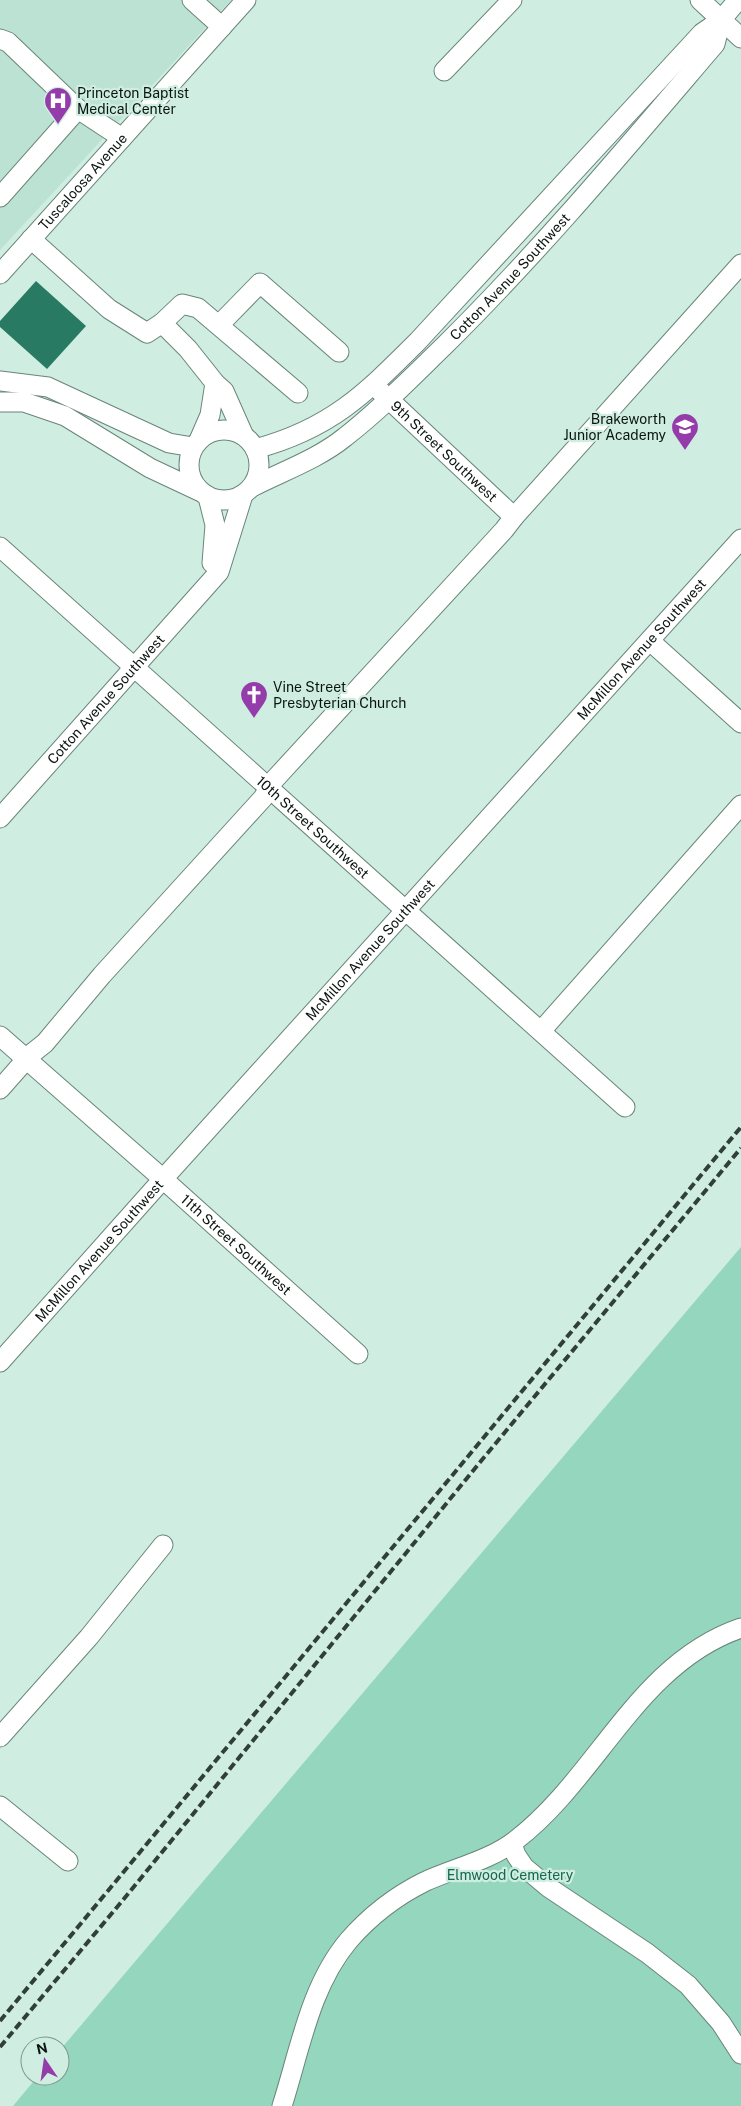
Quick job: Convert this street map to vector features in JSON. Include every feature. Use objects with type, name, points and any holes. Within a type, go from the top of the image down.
[{"type":"street","points":[[192,0],[222,27]]},
{"type":"street","name":"Tuscaloosa Avenue","points":[[0,274],[246,0]]},
{"type":"street","points":[[444,71],[512,0]]},
{"type":"street","points":[[700,0],[741,38]]},
{"type":"street","name":"Cotton Avenue Southwest","points":[[249,442],[279,442],[318,425],[356,401],[374,385],[418,341],[702,33],[721,20],[738,0]]},
{"type":"street","name":"Cotton Avenue Southwest","points":[[0,818],[219,572],[247,491],[321,454],[345,438],[389,399],[479,310],[548,238],[715,44],[721,20]]},
{"type":"street","points":[[0,39],[8,42],[78,108],[122,138]]},
{"type":"street","points":[[0,197],[78,108]]},
{"type":"street","points":[[31,239],[109,309],[147,333],[162,323],[182,304],[198,308],[298,393]]},
{"type":"street","points":[[0,1088],[45,1043],[102,975],[263,798],[274,780],[504,530],[741,264]]},
{"type":"street","points":[[219,325],[260,283],[339,352]]},
{"type":"street","points":[[0,402],[24,402],[66,416],[150,468],[204,494],[220,500],[232,500],[247,491],[257,477],[259,466],[224,391],[162,323]]},
{"type":"street","points":[[0,381],[48,387],[170,442],[197,443],[210,432],[222,430],[234,431],[249,442]]},
{"type":"street","points":[[211,579],[216,534],[213,511],[204,494],[192,481],[188,470],[189,459],[210,415],[215,383]]},
{"type":"street","name":"9th Street Southwest","points":[[374,385],[514,517]]},
{"type":"street","name":"McMillon Avenue Southwest","points":[[0,1362],[741,539]]},
{"type":"street","name":"10th Street Southwest","points":[[0,547],[625,1107]]},
{"type":"street","points":[[650,641],[741,723]]},
{"type":"street","points":[[542,1031],[741,805]]},
{"type":"street","name":"11th Street Southwest","points":[[0,1036],[358,1354]]},
{"type":"street","points":[[0,1737],[89,1637],[163,1545]]},
{"type":"street","points":[[282,2106],[307,2022],[320,1988],[333,1962],[349,1940],[369,1919],[395,1899],[424,1882],[512,1844],[558,1802],[642,1697],[663,1675],[710,1642],[741,1628]]},
{"type":"street","points":[[0,1806],[68,1861]]},
{"type":"street","points":[[512,1844],[516,1855],[524,1867],[548,1887],[648,1953],[688,1985],[721,2022],[741,2054]]},
{"type":"shaded area","name":"Princeton Baptist Medical Center","points":[[0,0],[231,0],[0,250]]},
{"type":"green space","name":"Elmwood Cemetery","points":[[741,1247],[741,2106],[13,2106],[30,2086],[70,2086],[70,2038]]},
{"type":"building","points":[[36,281],[86,326],[47,369],[0,327],[0,321]]},
{"type":"railway","points":[[0,2021],[741,1127]]},
{"type":"railway","points":[[0,2047],[123,1900],[481,1461],[741,1148]]},
{"type":"place","name":"Princeton Baptist Medical Center","points":[[58,125]]},
{"type":"place","name":"Brakeworth Junior Academy","points":[[685,451]]},
{"type":"place","name":"Vine Street Presbyterian Church","points":[[254,719]]}]
